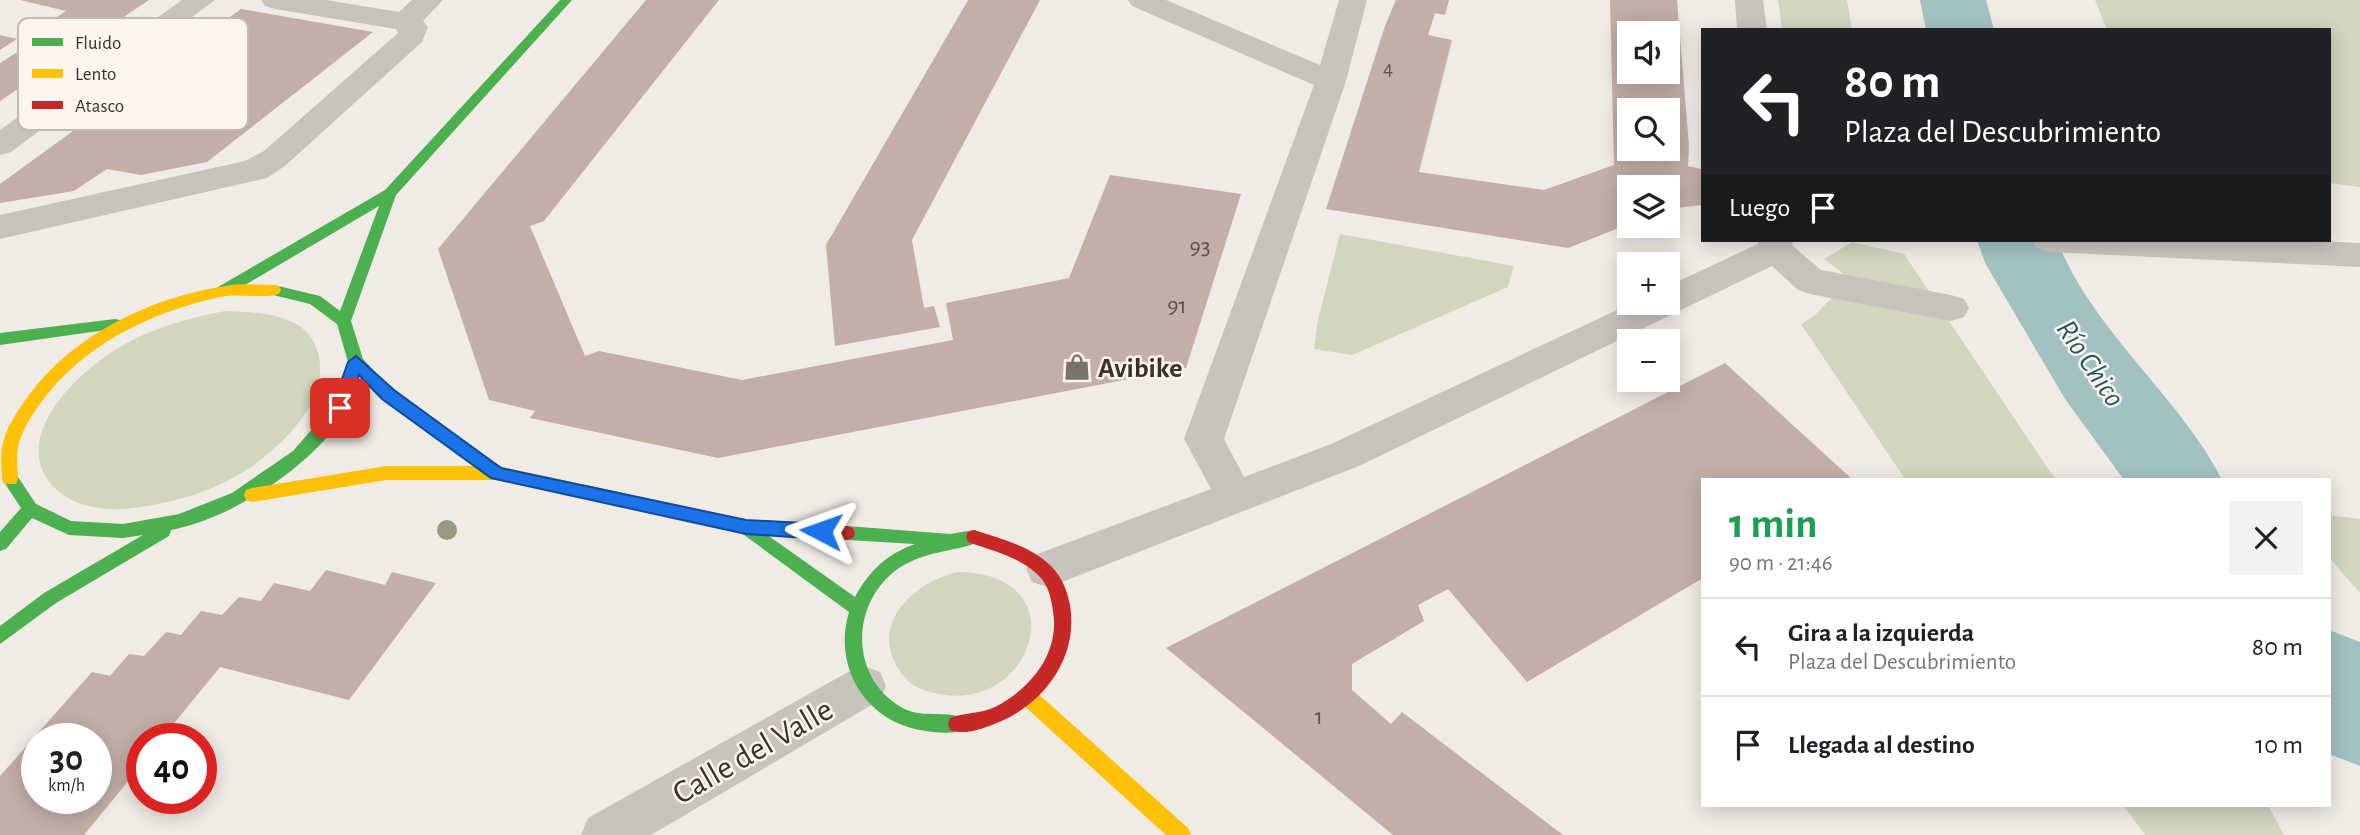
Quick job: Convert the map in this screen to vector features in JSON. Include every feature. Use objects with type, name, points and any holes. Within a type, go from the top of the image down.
[{"type":"main road","points":[[223,291],[263,265],[390,193],[566,0]]},
{"type":"main road","points":[[390,193],[344,321],[356,362],[388,395],[496,474]]},
{"type":"main road","points":[[180,521],[123,531],[69,528],[30,509],[10,480],[10,444],[33,398],[76,355],[131,321],[177,302],[223,291],[284,292],[315,300],[344,321]]},
{"type":"main road","points":[[0,339],[131,321]]},
{"type":"main road","points":[[238,498],[299,456],[340,408],[356,362]]},
{"type":"main road","points":[[0,425],[10,444]]},
{"type":"main road","points":[[0,636],[50,598],[180,521],[238,498],[386,473],[496,474],[746,527],[945,539],[974,537],[1002,541],[1027,552],[1047,569],[1061,592],[1067,619],[1063,646],[1050,674],[1028,697],[1002,715],[981,721],[939,726],[908,720],[882,706],[864,686],[852,662],[851,635],[857,608],[871,584],[892,564],[917,549],[945,539]]},
{"type":"main road","points":[[0,544],[30,509]]},
{"type":"main road","points":[[746,527],[857,608]]},
{"type":"main road","points":[[1028,697],[1181,835]]},
{"type":"street","points":[[176,18],[201,0]]},
{"type":"street","points":[[0,227],[255,170],[275,158],[412,36],[413,27],[405,22],[275,0]]},
{"type":"street","points":[[405,22],[429,0]]},
{"type":"street","points":[[1142,0],[1331,81]]},
{"type":"street","points":[[1235,497],[1204,439],[1331,81],[1353,0]]},
{"type":"street","points":[[1749,0],[1752,28]]},
{"type":"street","points":[[0,145],[21,130]]},
{"type":"street","points":[[2090,242],[2358,255]]},
{"type":"street","points":[[1680,295],[1776,245],[1810,281],[1951,309]]},
{"type":"street","points":[[1047,569],[1345,455],[1639,315]]},
{"type":"street","name":"Calle del Valle","points":[[605,835],[864,686]]},
{"type":"green space","points":[[1778,0],[1847,0],[1852,28],[1782,28]]},
{"type":"green space","points":[[2095,0],[2360,0],[2360,187],[2331,183],[2331,28],[2106,28]]},
{"type":"green space","points":[[1340,234],[1514,266],[1508,287],[1352,355],[1314,349],[1318,320]]},
{"type":"green space","points":[[1852,242],[1904,254],[2054,478],[1904,478],[1801,324],[1814,316],[1850,279],[1824,259]]},
{"type":"green space","points":[[225,311],[259,313],[297,324],[317,348],[320,369],[313,400],[283,441],[258,462],[227,481],[177,500],[142,507],[109,509],[84,505],[63,495],[47,479],[40,461],[39,443],[44,425],[68,390],[98,362],[142,335],[174,323]]},
{"type":"green space","points":[[2331,515],[2360,519],[2360,593],[2331,559]]},
{"type":"green space","points":[[957,572],[995,578],[1018,593],[1030,614],[1030,638],[1020,661],[1002,681],[977,693],[946,695],[920,689],[907,680],[895,662],[890,645],[890,628],[907,599],[938,578]]},
{"type":"green space","points":[[2124,807],[2269,807],[2284,835],[2145,835]]},
{"type":"building","points":[[20,0],[149,0],[122,18],[56,18],[66,11]]},
{"type":"building","points":[[646,0],[719,0],[544,221],[530,226],[585,356],[599,351],[742,380],[953,340],[946,303],[1069,278],[1110,175],[1241,194],[1186,368],[718,458],[530,418],[535,411],[489,400],[438,249]]},
{"type":"building","points":[[968,0],[1040,0],[912,240],[924,308],[934,306],[940,327],[835,346],[826,245]]},
{"type":"building","points":[[1396,0],[1449,0],[1445,15],[1435,13],[1428,35],[1452,40],[1419,172],[1544,190],[1614,165],[1610,0],[1677,0],[1679,21],[1617,21],[1617,84],[1680,84],[1680,36],[1689,146],[1688,166],[1701,169],[1701,205],[1680,208],[1680,175],[1617,175],[1617,229],[1568,248],[1326,209],[1385,26]]},
{"type":"building","points":[[241,9],[373,32],[248,130],[248,18],[229,18]]},
{"type":"building","points":[[0,35],[17,39],[0,50]]},
{"type":"building","points":[[18,52],[18,89],[0,101],[0,63]]},
{"type":"building","points":[[74,130],[248,130],[207,162],[141,175],[107,169],[74,191],[0,203],[0,184]]},
{"type":"building","points":[[1725,363],[1851,478],[1701,478],[1701,579],[1527,682],[1448,589],[1418,605],[1424,621],[1352,664],[1352,690],[1391,724],[1402,712],[1563,835],[1393,835],[1166,648],[1668,392],[1680,392],[1680,386]]},
{"type":"building","points":[[326,570],[385,585],[392,572],[436,583],[349,700],[220,667],[174,723],[126,723],[126,784],[112,801],[112,723],[47,723],[92,672],[110,676],[129,654],[144,656],[166,632],[181,635],[201,611],[222,615],[239,597],[261,601],[274,583],[310,591]]},
{"type":"building","points":[[21,752],[21,814],[101,814],[84,835],[0,835],[0,776]]},
{"type":"waterway","name":"Río Chico","points":[[1953,0],[1960,28]]},
{"type":"waterway","name":"Río Chico","points":[[2018,242],[2025,263],[2096,376],[2174,478]]},
{"type":"waterway","name":"Río Chico","points":[[2331,680],[2360,717]]},
{"type":"traffic: fast","points":[[223,291],[390,193],[566,0]]},
{"type":"traffic: fast","points":[[344,321],[390,193]]},
{"type":"traffic: fast","points":[[10,479],[30,509],[69,528],[123,531],[180,521],[238,498],[299,456],[340,408],[356,362],[344,321],[315,300],[274,290]]},
{"type":"traffic: fast","points":[[0,339],[115,324]]},
{"type":"traffic: fast","points":[[356,362],[388,395],[497,473]]},
{"type":"traffic: fast","points":[[0,544],[30,509]]},
{"type":"traffic: fast","points":[[746,527],[857,608]]},
{"type":"traffic: fast","points":[[0,636],[50,598],[163,531]]},
{"type":"traffic: fast","points":[[847,533],[945,539]]},
{"type":"traffic: fast","points":[[957,724],[909,719],[894,713],[876,700],[864,684],[856,665],[854,624],[860,604],[870,586],[884,570],[926,547],[974,537]]},
{"type":"traffic: slow","points":[[10,479],[10,446],[25,412],[45,385],[68,362],[96,341],[125,324],[188,299],[233,290],[274,290]]},
{"type":"traffic: slow","points":[[252,495],[386,473],[497,473],[581,491]]},
{"type":"traffic: slow","points":[[1028,697],[1181,835]]},
{"type":"traffic: jam","points":[[581,491],[746,527],[847,533]]},
{"type":"traffic: jam","points":[[957,724],[979,721],[1001,713],[1021,701],[1038,685],[1052,666],[1061,644],[1064,622],[1056,586],[1044,570],[1017,552],[974,537]]},
{"type":"place","name":"Avibike","points":[[1077,367]]},
{"type":"route","points":[[340,408],[356,362],[388,395],[496,474],[746,527],[821,531]]}]
